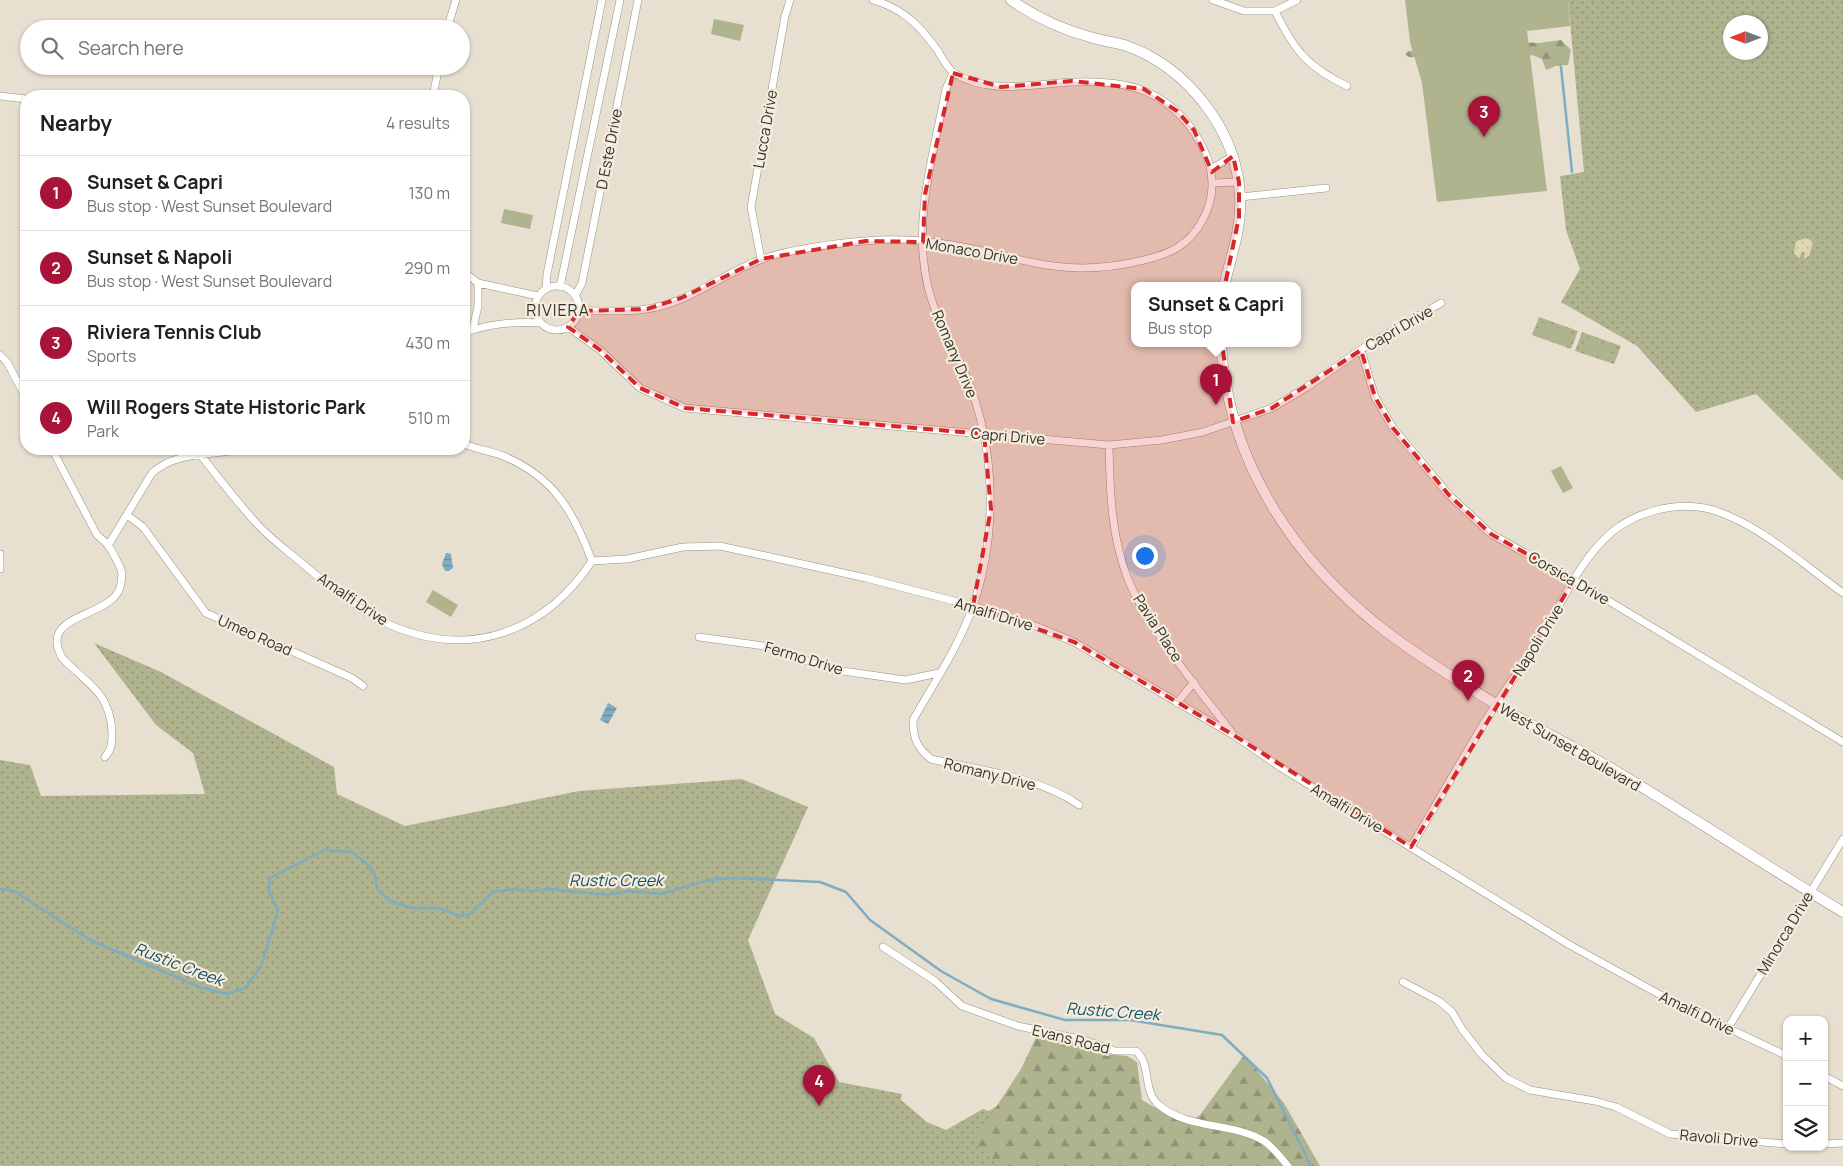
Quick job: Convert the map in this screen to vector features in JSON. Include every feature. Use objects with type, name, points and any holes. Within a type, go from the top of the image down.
[{"type":"main road","points":[[1011,0],[1029,13],[1056,26],[1091,38],[1126,46],[1145,54],[1186,84],[1202,101],[1225,136],[1233,156],[1239,182],[1239,217],[1225,282]]},
{"type":"main road","name":"West Sunset Boulevard","points":[[1221,347],[1225,381],[1233,422],[1249,464],[1276,512],[1300,547],[1331,581],[1383,629],[1496,704],[1603,764],[1843,912]]},
{"type":"street","points":[[450,20],[456,0]]},
{"type":"street","points":[[546,289],[547,274],[602,0]]},
{"type":"street","name":"D Este Drive","points":[[560,286],[620,0]]},
{"type":"street","name":"D Este Drive","points":[[575,296],[582,283],[638,0]]},
{"type":"street","name":"Lucca Drive","points":[[761,259],[751,207],[790,0]]},
{"type":"street","points":[[873,0],[900,11],[922,28],[953,73]]},
{"type":"street","points":[[1213,0],[1244,11],[1275,11],[1297,0]]},
{"type":"street","points":[[1275,11],[1294,47],[1305,60],[1316,70],[1347,86]]},
{"type":"street","name":"Monaco Drive","points":[[579,310],[647,309],[681,298],[761,259],[866,241],[940,243],[1055,266],[1087,267],[1142,261],[1172,252],[1192,237],[1212,199],[1213,183],[1211,169],[1194,130],[1177,111],[1144,89],[1128,84],[1072,81],[1001,87],[984,85],[953,73]]},
{"type":"street","name":"Romany Drive","points":[[953,73],[946,89],[925,194],[923,242],[927,286],[938,318],[973,393],[984,434],[991,508],[984,564],[973,606],[955,648],[913,720],[915,741],[931,759],[1030,782],[1063,793],[1079,805]]},
{"type":"street","points":[[434,90],[437,75]]},
{"type":"street","points":[[0,96],[20,98]]},
{"type":"street","points":[[1211,169],[1233,156]]},
{"type":"street","points":[[1213,183],[1239,182]]},
{"type":"street","points":[[1240,197],[1326,188]]},
{"type":"street","points":[[470,277],[478,283],[538,296]]},
{"type":"street","points":[[473,329],[478,306],[478,283]]},
{"type":"street","points":[[470,330],[525,322],[541,323],[554,330],[568,328],[573,323],[579,310],[575,296],[560,286],[546,289],[538,296],[535,310],[541,323]]},
{"type":"street","name":"Capri Drive","points":[[568,328],[600,350],[640,388],[685,408],[1109,445],[1185,436],[1272,408],[1360,350],[1441,303]]},
{"type":"street","name":"Corsica Drive","points":[[1360,350],[1375,396],[1393,428],[1449,495],[1491,534],[1574,580],[1843,742]]},
{"type":"street","points":[[0,355],[8,362],[20,386]]},
{"type":"street","name":"Pavia Place","points":[[1109,445],[1113,524],[1130,583],[1142,607],[1194,682],[1235,736]]},
{"type":"street","points":[[470,446],[518,463],[552,487],[566,505],[582,533],[592,561]]},
{"type":"street","points":[[55,455],[97,535],[109,544],[122,571],[120,593],[109,604],[72,619],[63,627],[58,638],[59,652],[63,659],[104,698],[111,713],[112,746],[105,757]]},
{"type":"street","points":[[109,544],[152,473],[162,464],[187,455]]},
{"type":"street","name":"Amalfi Drive","points":[[200,455],[260,527],[333,589],[387,623],[420,636],[439,640],[480,640],[518,628],[562,599],[580,580],[592,561],[627,559],[683,547],[720,546],[857,576],[973,606],[1038,627],[1074,642],[1235,736],[1280,768],[1568,944],[1675,1003],[1783,1054]]},
{"type":"street","name":"Napoli Drive","points":[[1410,847],[1496,704],[1535,647],[1595,548],[1630,520],[1650,512],[1686,507],[1704,508],[1727,514],[1742,522],[1843,593]]},
{"type":"street","name":"Umeo Road","points":[[127,515],[143,527],[206,613],[352,678],[363,686]]},
{"type":"street","points":[[0,554],[0,569]]},
{"type":"street","name":"Fermo Drive","points":[[698,637],[770,647],[838,671],[905,680],[939,673]]},
{"type":"street","points":[[1177,702],[1194,682]]},
{"type":"street","name":"Minorca Drive","points":[[1728,1028],[1843,839]]},
{"type":"street","name":"Evans Road","points":[[883,947],[935,981],[962,1006],[1018,1026],[1084,1040],[1115,1051],[1136,1051],[1141,1056],[1151,1098],[1160,1106],[1187,1119],[1248,1134],[1264,1141],[1288,1166]]},
{"type":"street","name":"Ravoli Drive","points":[[1403,982],[1439,1000],[1452,1012],[1462,1029],[1482,1055],[1506,1078],[1530,1090],[1616,1106],[1670,1134],[1783,1144]]},
{"type":"street","points":[[1828,1078],[1843,1086]]},
{"type":"street","points":[[1828,1144],[1843,1142]]},
{"type":"highlighted area","points":[[953,73],[1001,87],[1072,81],[1144,89],[1177,111],[1194,130],[1212,172],[1233,156],[1239,182],[1239,217],[1225,285],[1220,329],[1233,422],[1272,408],[1361,350],[1375,397],[1393,428],[1449,495],[1491,534],[1574,580],[1411,847],[1235,736],[1074,642],[973,606],[991,509],[984,434],[685,408],[640,388],[600,350],[568,327],[579,311],[647,309],[681,298],[761,259],[866,241],[923,242],[925,194]]},
{"type":"green space","points":[[1405,0],[1568,0],[1570,26],[1527,31],[1547,191],[1437,202],[1422,83],[1410,42]]},
{"type":"green space","points":[[1568,0],[1843,0],[1843,481],[1756,394],[1696,412],[1637,346],[1561,302],[1580,269],[1566,230],[1560,176],[1584,172]]},
{"type":"green space","points":[[714,19],[744,25],[740,41],[711,34]]},
{"type":"green space","points":[[1561,40],[1571,50],[1568,65],[1556,66],[1546,70],[1542,59],[1532,55],[1491,60],[1409,57],[1405,54],[1408,51],[1504,41],[1539,43]]},
{"type":"green space","points":[[504,209],[533,215],[530,229],[501,223]]},
{"type":"green space","points":[[1539,317],[1578,331],[1571,349],[1532,335]]},
{"type":"green space","points":[[1543,322],[1570,332],[1566,345],[1538,335]]},
{"type":"green space","points":[[1582,332],[1621,346],[1614,364],[1575,351]]},
{"type":"green space","points":[[1586,338],[1613,347],[1609,360],[1581,350]]},
{"type":"green space","points":[[1561,466],[1573,488],[1563,493],[1551,471]]},
{"type":"green space","points":[[433,590],[458,605],[451,617],[426,602]]},
{"type":"green space","points":[[94,643],[161,672],[334,767],[337,794],[405,826],[579,791],[742,779],[808,807],[748,940],[775,1014],[814,1038],[839,1082],[902,1094],[901,1100],[927,1122],[946,1130],[983,1109],[989,1111],[1017,1093],[1125,1090],[1165,1116],[1222,1133],[1279,1166],[0,1166],[0,760],[30,765],[41,796],[205,794],[193,753],[156,725]]},
{"type":"green space","points":[[1040,1029],[1105,1054],[1127,1056],[1137,1062],[1142,1100],[1184,1124],[1200,1115],[1244,1055],[1284,1103],[1320,1166],[999,1166],[974,1141],[1021,1069]]},
{"type":"sand","points":[[1807,238],[1813,242],[1809,256],[1804,259],[1805,253],[1802,252],[1799,259],[1794,253],[1796,241]]},
{"type":"water","points":[[446,553],[451,554],[453,568],[449,571],[445,571],[442,564]]},
{"type":"water","points":[[608,703],[617,708],[608,724],[600,720]]},
{"type":"waterway","points":[[1561,67],[1572,172]]},
{"type":"waterway","name":"Rustic Creek","points":[[0,889],[14,891],[90,940],[202,988],[227,994],[245,988],[261,966],[278,911],[269,891],[270,878],[325,850],[352,852],[367,864],[374,873],[378,890],[390,901],[412,908],[440,908],[459,916],[470,914],[493,892],[514,889],[532,891],[550,889],[606,895],[629,891],[661,894],[709,880],[735,878],[820,882],[846,892],[870,920],[941,971],[991,999],[1065,1020],[1130,1020],[1222,1035],[1267,1078],[1311,1166]]},
{"type":"place","name":"Riviera Tennis Club","points":[[1484,137]]},
{"type":"place","name":"Sunset & Capri","points":[[1216,405]]},
{"type":"place","name":"Sunset & Napoli","points":[[1468,701]]},
{"type":"place","name":"Will Rogers State Historic Park","points":[[819,1106]]},
{"type":"district","name":"RIVIERA","points":[[558,310]]}]
